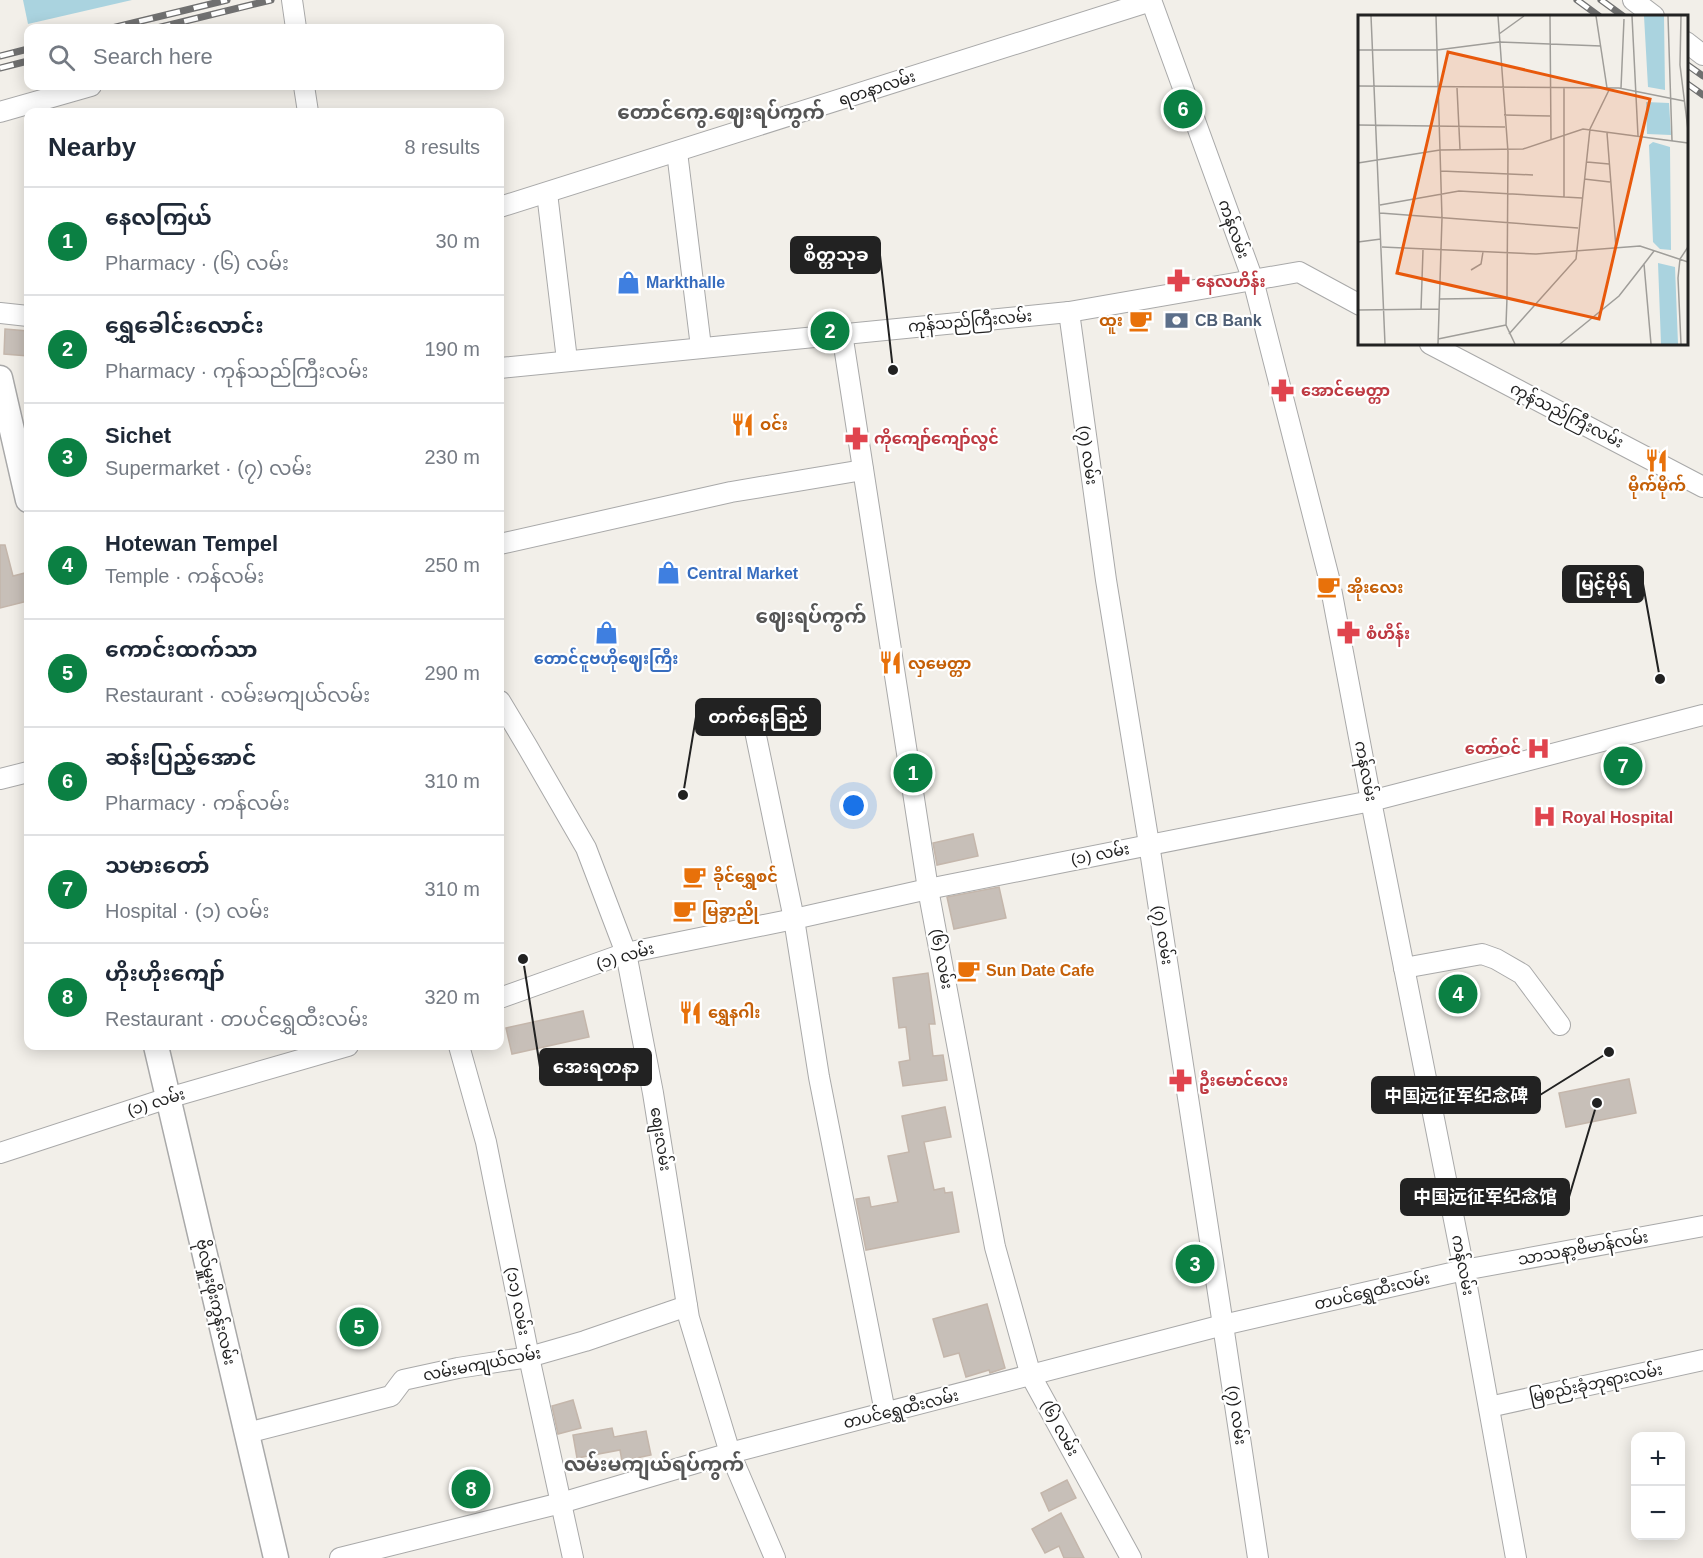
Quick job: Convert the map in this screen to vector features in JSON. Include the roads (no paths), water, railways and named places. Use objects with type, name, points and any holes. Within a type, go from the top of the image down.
[{"type":"street","points":[[292,0],[294,24]]},
{"type":"street","name":"ရတနာလမ်း","points":[[504,206],[1151,0]]},
{"type":"street","name":"ကန်လမ်း","points":[[1151,0],[1252,280],[1329,578],[1464,1270],[1516,1558]]},
{"type":"street","points":[[1633,0],[1653,15]]},
{"type":"street","points":[[1688,44],[1703,55]]},
{"type":"street","points":[[0,112],[77,90]]},
{"type":"street","points":[[305,90],[307,108]]},
{"type":"street","points":[[677,152],[701,347]]},
{"type":"street","points":[[547,194],[567,360]]},
{"type":"street","name":"ကုန်သည်ကြီးလမ်း","points":[[504,368],[1069,312],[1299,272],[1358,304]]},
{"type":"street","name":"(၇) လမ်း","points":[[1069,312],[1106,580],[1149,844],[1258,1558]]},
{"type":"street","points":[[0,313],[24,315]]},
{"type":"street","name":"(၆) လမ်း","points":[[842,333],[928,889],[995,1247],[1030,1376],[1131,1558]]},
{"type":"street","name":"ကုန်သည်ကြီးလမ်း","points":[[1432,345],[1703,487]]},
{"type":"street","points":[[0,378],[24,483]]},
{"type":"street","points":[[504,543],[731,492],[863,470]]},
{"type":"street","name":"စျေးလမ်း","points":[[504,708],[586,848],[626,953],[653,1093],[689,1318],[730,1453],[775,1558]]},
{"type":"street","name":"(၁) လမ်း","points":[[504,997],[626,953],[928,889],[1371,801],[1703,715]]},
{"type":"street","points":[[755,731],[794,919],[819,1077],[885,1412]]},
{"type":"street","points":[[0,778],[24,773]]},
{"type":"street","points":[[1404,968],[1482,954],[1496,959],[1522,974],[1560,1025]]},
{"type":"street","name":"ဗိုလ်မှူးဖိုးကွန်းလမ်း","points":[[157,1050],[276,1558]]},
{"type":"street","name":"(၁) လမ်း","points":[[0,1153],[168,1098],[334,1050]]},
{"type":"street","name":"(၁၁) လမ်း","points":[[460,1050],[486,1142],[573,1558]]},
{"type":"street","name":"သာသနာ့ဗိမာန်လမ်း","points":[[1464,1270],[1703,1226]]},
{"type":"street","name":"တပင်ရွှေထီးလမ်း","points":[[340,1558],[561,1503],[730,1453],[1223,1325],[1464,1270]]},
{"type":"street","name":"လမ်းမကျယ်လမ်း","points":[[247,1433],[391,1396],[403,1380],[529,1356],[585,1341],[687,1306]]},
{"type":"street","name":"မြစည်းခုံဘုရားလမ်း","points":[[1489,1407],[1703,1360]]},
{"type":"water","points":[[23,0],[132,0],[28,24]]},
{"type":"railway","points":[[128,24],[227,0]]},
{"type":"railway","points":[[173,24],[271,0]]},
{"type":"railway","points":[[1577,0],[1598,15]]},
{"type":"railway","points":[[1601,0],[1622,15]]},
{"type":"railway","points":[[0,56],[24,50]]},
{"type":"railway","points":[[0,68],[24,62]]},
{"type":"railway","points":[[1688,65],[1703,76]]},
{"type":"railway","points":[[1688,84],[1703,95]]},
{"type":"place","name":"ဆန်းပြည့်အောင်","points":[[1183,109]]},
{"type":"place","name":"နေလဟိန်း","points":[[1178,281]]},
{"type":"place","name":"Markthalle","points":[[628,282]]},
{"type":"place","name":"ထူး","points":[[1141,320]]},
{"type":"place","name":"CB Bank","points":[[1177,320]]},
{"type":"place","name":"ရွှေခေါင်းလောင်း","points":[[830,331]]},
{"type":"place","name":"စိတ္တသုခ","points":[[893,370]]},
{"type":"place","name":"အောင်မေတ္တာ","points":[[1283,390]]},
{"type":"place","name":"ဝင်း","points":[[742,424]]},
{"type":"place","name":"ကိုကျော်ကျော်လွင်","points":[[856,438]]},
{"type":"place","name":"မိုက်မိုက်","points":[[1657,460]]},
{"type":"place","name":"Central Market","points":[[669,573]]},
{"type":"place","name":"အိုးလေး","points":[[1329,587]]},
{"type":"place","name":"တောင်ငူဗဟိုဈေးကြီး","points":[[606,633]]},
{"type":"place","name":"စံဟိန်း","points":[[1348,633]]},
{"type":"place","name":"လှမေတ္တာ","points":[[890,663]]},
{"type":"place","name":"မြင့်မိုရ်","points":[[1660,679]]},
{"type":"place","name":"တော်ဝင်","points":[[1539,748]]},
{"type":"place","name":"သမားတော်","points":[[1623,766]]},
{"type":"place","name":"နေလကြယ်","points":[[913,773]]},
{"type":"place","name":"တက်နေခြည်","points":[[683,795]]},
{"type":"place","name":"Royal Hospital","points":[[1544,817]]},
{"type":"place","name":"ခိုင်ရွှေစင်","points":[[695,876]]},
{"type":"place","name":"မြခွာညို","points":[[684,910]]},
{"type":"place","name":"အေးရတနာ","points":[[523,959]]},
{"type":"place","name":"Sun Date Cafe","points":[[968,970]]},
{"type":"place","name":"Hotewan Tempel","points":[[1458,994]]},
{"type":"place","name":"ရွှေနဂါး","points":[[690,1012]]},
{"type":"place","name":"中国远征军纪念碑","points":[[1609,1052]]},
{"type":"place","name":"ဦးမောင်လေး","points":[[1181,1080]]},
{"type":"place","name":"中国远征军纪念馆","points":[[1597,1103]]},
{"type":"place","name":"Sichet","points":[[1195,1264]]},
{"type":"place","name":"ကောင်းထက်သာ","points":[[359,1327]]},
{"type":"place","name":"ဟိုးဟိုးကျော်","points":[[471,1489]]},
{"type":"district","name":"တောင်ကွေ.ဈေးရပ်ကွက်","points":[[721,112]]},
{"type":"district","name":"ဈေးရပ်ကွက်","points":[[811,616]]},
{"type":"district","name":"လမ်းမကျယ်ရပ်ကွက်","points":[[654,1464]]}]
